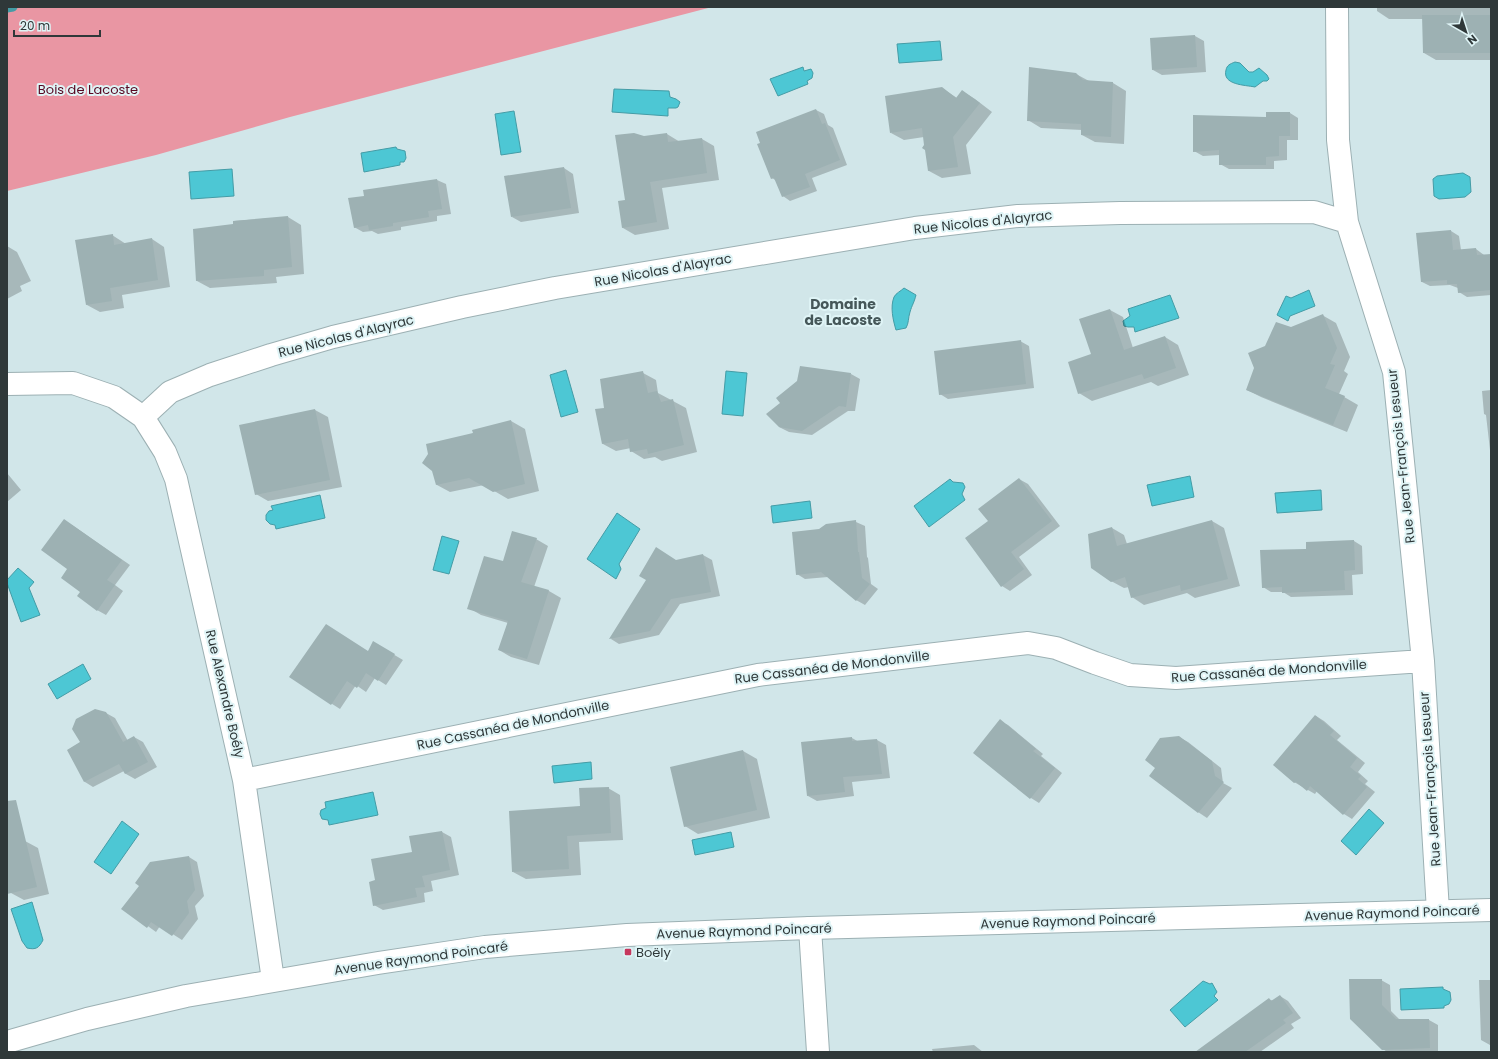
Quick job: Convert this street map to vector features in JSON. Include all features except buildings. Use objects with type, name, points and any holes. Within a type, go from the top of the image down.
[{"type":"street","name":"Rue Jean-François Lesueur","points":[[1337,7],[1338,140],[1347,222],[1394,372],[1423,661],[1438,911]]},
{"type":"street","name":"Rue Nicolas d'Alayrac","points":[[143,417],[170,392],[210,375],[333,337],[462,307],[555,288],[915,228],[1018,216],[1120,213],[1314,212],[1347,222]]},
{"type":"street","points":[[7,384],[73,383],[114,397],[143,417]]},
{"type":"street","name":"Rue Alexandre Boély","points":[[143,417],[165,452],[176,479],[244,780],[273,980]]},
{"type":"street","name":"Rue Cassanéa de Mondonville","points":[[244,780],[758,674],[1028,643],[1056,648],[1095,664],[1130,675],[1176,678],[1423,661]]},
{"type":"street","name":"Avenue Raymond Poincaré","points":[[7,1042],[87,1019],[273,980],[485,947],[626,935],[810,928],[1491,910]]},
{"type":"street","points":[[810,928],[818,1052]]},
{"type":"green space","name":"Bois de Lacoste","points":[[7,7],[712,7],[290,117],[156,155],[7,191]]},
{"type":"water","points":[[940,41],[942,60],[899,63],[897,44]]},
{"type":"water","points":[[1235,62],[1240,63],[1249,72],[1253,72],[1259,68],[1267,75],[1269,79],[1267,81],[1263,81],[1255,87],[1240,85],[1227,79],[1227,67]]},
{"type":"water","points":[[803,67],[804,71],[811,69],[813,73],[812,78],[807,81],[808,84],[778,96],[770,79]]},
{"type":"water","points":[[614,89],[669,91],[670,97],[680,102],[676,108],[668,108],[668,116],[612,112]]},
{"type":"water","points":[[514,111],[521,152],[501,155],[495,114]]},
{"type":"water","points":[[396,147],[397,149],[405,151],[406,158],[404,162],[400,162],[400,165],[364,172],[361,153]]},
{"type":"water","points":[[232,169],[234,196],[191,199],[189,172]]},
{"type":"water","points":[[1463,173],[1470,177],[1471,192],[1465,197],[1439,199],[1434,196],[1433,179],[1437,176]]},
{"type":"water","points":[[904,288],[916,295],[906,328],[896,330],[892,314],[892,305],[894,297]]},
{"type":"water","points":[[1309,290],[1315,306],[1290,316],[1288,321],[1277,315],[1286,296],[1291,298]]},
{"type":"water","points":[[1170,295],[1179,318],[1135,332],[1134,327],[1124,326],[1123,321],[1130,316],[1128,309]]},
{"type":"water","points":[[566,370],[578,412],[561,417],[550,375]]},
{"type":"water","points":[[726,371],[747,373],[743,416],[722,414]]},
{"type":"water","points":[[1190,476],[1194,497],[1152,506],[1147,485]]},
{"type":"water","points":[[950,479],[953,482],[963,483],[965,487],[962,494],[965,500],[929,527],[914,506]]},
{"type":"water","points":[[1321,490],[1322,510],[1277,513],[1275,493]]},
{"type":"water","points":[[320,495],[325,518],[276,529],[275,525],[270,524],[266,520],[266,515],[269,511],[273,510],[271,506]]},
{"type":"water","points":[[810,501],[812,518],[773,523],[771,506]]},
{"type":"water","points":[[617,513],[640,529],[619,564],[621,569],[616,579],[587,559]]},
{"type":"water","points":[[442,536],[459,541],[449,574],[433,570]]},
{"type":"water","points":[[18,568],[34,582],[29,588],[40,615],[21,622],[7,583],[7,580]]},
{"type":"water","points":[[83,664],[91,679],[57,699],[48,684]]},
{"type":"water","points":[[591,762],[592,779],[554,783],[552,766]]},
{"type":"water","points":[[373,792],[378,815],[329,825],[328,820],[322,819],[320,814],[321,810],[326,808],[325,802]]},
{"type":"water","points":[[1369,809],[1384,823],[1356,855],[1341,841]]},
{"type":"water","points":[[122,821],[139,834],[111,874],[94,862]]},
{"type":"water","points":[[731,832],[734,847],[695,855],[692,840]]},
{"type":"water","points":[[32,902],[43,940],[39,947],[33,949],[27,948],[22,941],[11,909]]},
{"type":"water","points":[[1203,981],[1210,984],[1212,983],[1217,992],[1214,996],[1218,1000],[1185,1027],[1170,1010]]},
{"type":"water","points":[[1443,987],[1443,989],[1450,992],[1451,1000],[1449,1004],[1444,1006],[1444,1008],[1401,1010],[1400,989]]},
{"type":"waterway","points":[[7,8],[13,7]]},
{"type":"place","name":"Boëly","points":[[628,952]]},
{"type":"district","name":"Domaine de Lacoste","points":[[843,312]]}]
